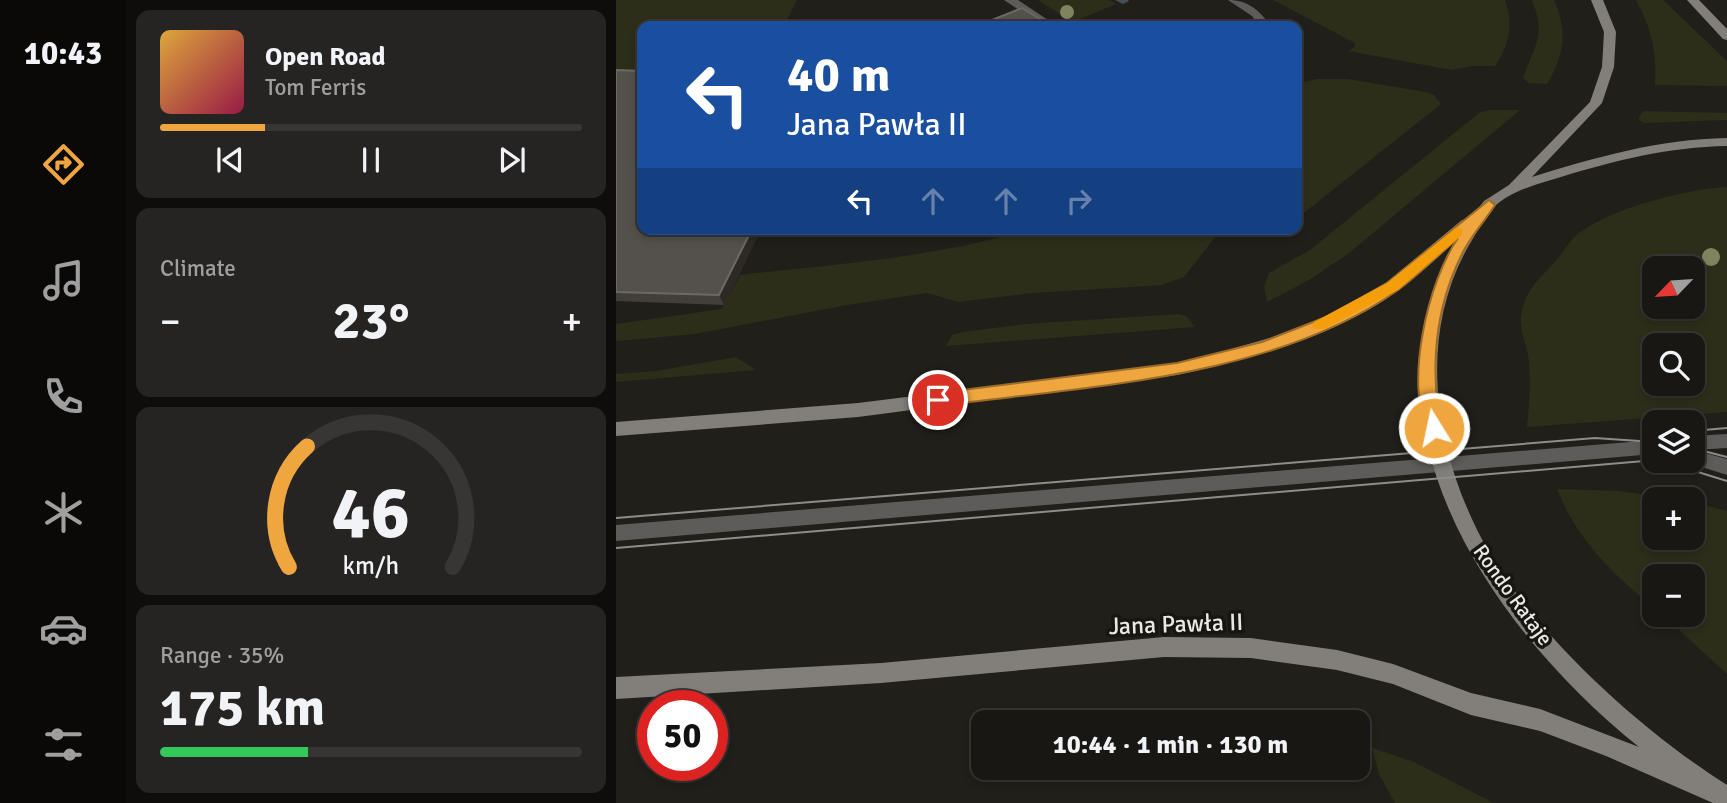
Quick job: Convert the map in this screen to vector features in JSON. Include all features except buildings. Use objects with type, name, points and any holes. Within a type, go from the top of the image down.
[{"type":"main road","points":[[1514,188],[1596,103],[1608,67],[1610,32],[1597,0]]},
{"type":"main road","points":[[1693,0],[1727,36]]},
{"type":"main road","name":"Rondo Rataje","points":[[1721,795],[1609,708],[1543,640],[1497,581],[1466,528],[1441,464],[1428,402],[1427,352],[1434,306],[1455,252],[1489,205],[1514,188],[1634,151],[1686,143],[1727,142]]},
{"type":"main road","points":[[616,429],[859,410],[1177,369],[1228,358],[1331,321],[1392,287],[1489,205]]},
{"type":"main road","name":"Jana Pawła II","points":[[616,688],[881,673],[1164,647],[1251,648],[1337,660],[1393,674],[1471,704],[1552,724],[1721,795]]},
{"type":"lane","points":[[1010,0],[1043,21]]},
{"type":"lane","points":[[1234,0],[1256,14],[1261,21]]},
{"type":"lane","points":[[1705,442],[1727,440]]},
{"type":"lane","points":[[616,533],[1642,448]]},
{"type":"lane","points":[[1624,449],[1642,451]]},
{"type":"lane","points":[[1705,461],[1727,467]]},
{"type":"green space","points":[[616,0],[797,0],[786,21],[637,21],[637,80],[616,79]]},
{"type":"green space","points":[[1038,0],[1109,0],[1116,4],[1075,21]]},
{"type":"green space","points":[[1273,0],[1505,0],[1509,34],[1495,66],[1472,66],[1452,70],[1348,51],[1355,47],[1355,43]]},
{"type":"green space","points":[[1532,0],[1554,0],[1561,22],[1560,53],[1547,84],[1529,83],[1523,78],[1539,33]]},
{"type":"green space","points":[[1636,0],[1663,0],[1727,61],[1727,86],[1655,85],[1652,41]]},
{"type":"green space","points":[[1316,79],[1348,79],[1426,92],[1434,95],[1441,104],[1302,213],[1302,83]]},
{"type":"green space","points":[[1489,110],[1520,110],[1348,254],[1309,280],[1267,302],[1264,286],[1269,273],[1310,250],[1479,113]]},
{"type":"green space","points":[[1643,111],[1727,113],[1727,120],[1644,123],[1638,119]]},
{"type":"green space","points":[[1727,187],[1727,412],[1705,414],[1705,410],[1642,410],[1642,418],[1527,427],[1530,371],[1521,315],[1528,294],[1579,233],[1629,208],[1671,196]]},
{"type":"green space","points":[[1007,235],[1217,235],[1184,277],[1162,285],[1033,293],[958,302],[927,293],[847,305],[695,334],[616,341],[616,324],[722,309],[740,275],[921,253]]},
{"type":"green space","points":[[1179,314],[1186,316],[1195,327],[946,346],[952,335],[962,332],[1025,324]]},
{"type":"green space","points":[[736,357],[756,370],[616,382],[616,374],[656,371]]},
{"type":"green space","points":[[1557,489],[1642,494],[1642,550],[1705,550],[1705,505],[1727,511],[1727,674],[1676,627],[1705,627],[1705,564],[1642,564],[1642,598],[1585,540]]},
{"type":"green space","points":[[1372,748],[1414,762],[1494,803],[1395,803],[1379,774]]},
{"type":"tram line","points":[[1705,430],[1727,428]]},
{"type":"tram line","points":[[616,518],[1595,438],[1642,441]]},
{"type":"tram line","points":[[1705,451],[1727,457]]},
{"type":"tram line","points":[[616,548],[1642,461]]},
{"type":"tram line","points":[[1701,473],[1727,481]]},
{"type":"slow traffic","points":[[1319,325],[1392,287],[1457,232]]},
{"type":"route","points":[[938,400],[1177,369],[1265,347],[1331,321],[1392,287],[1489,205],[1455,252],[1434,306],[1427,352],[1428,402],[1434,428]]}]
